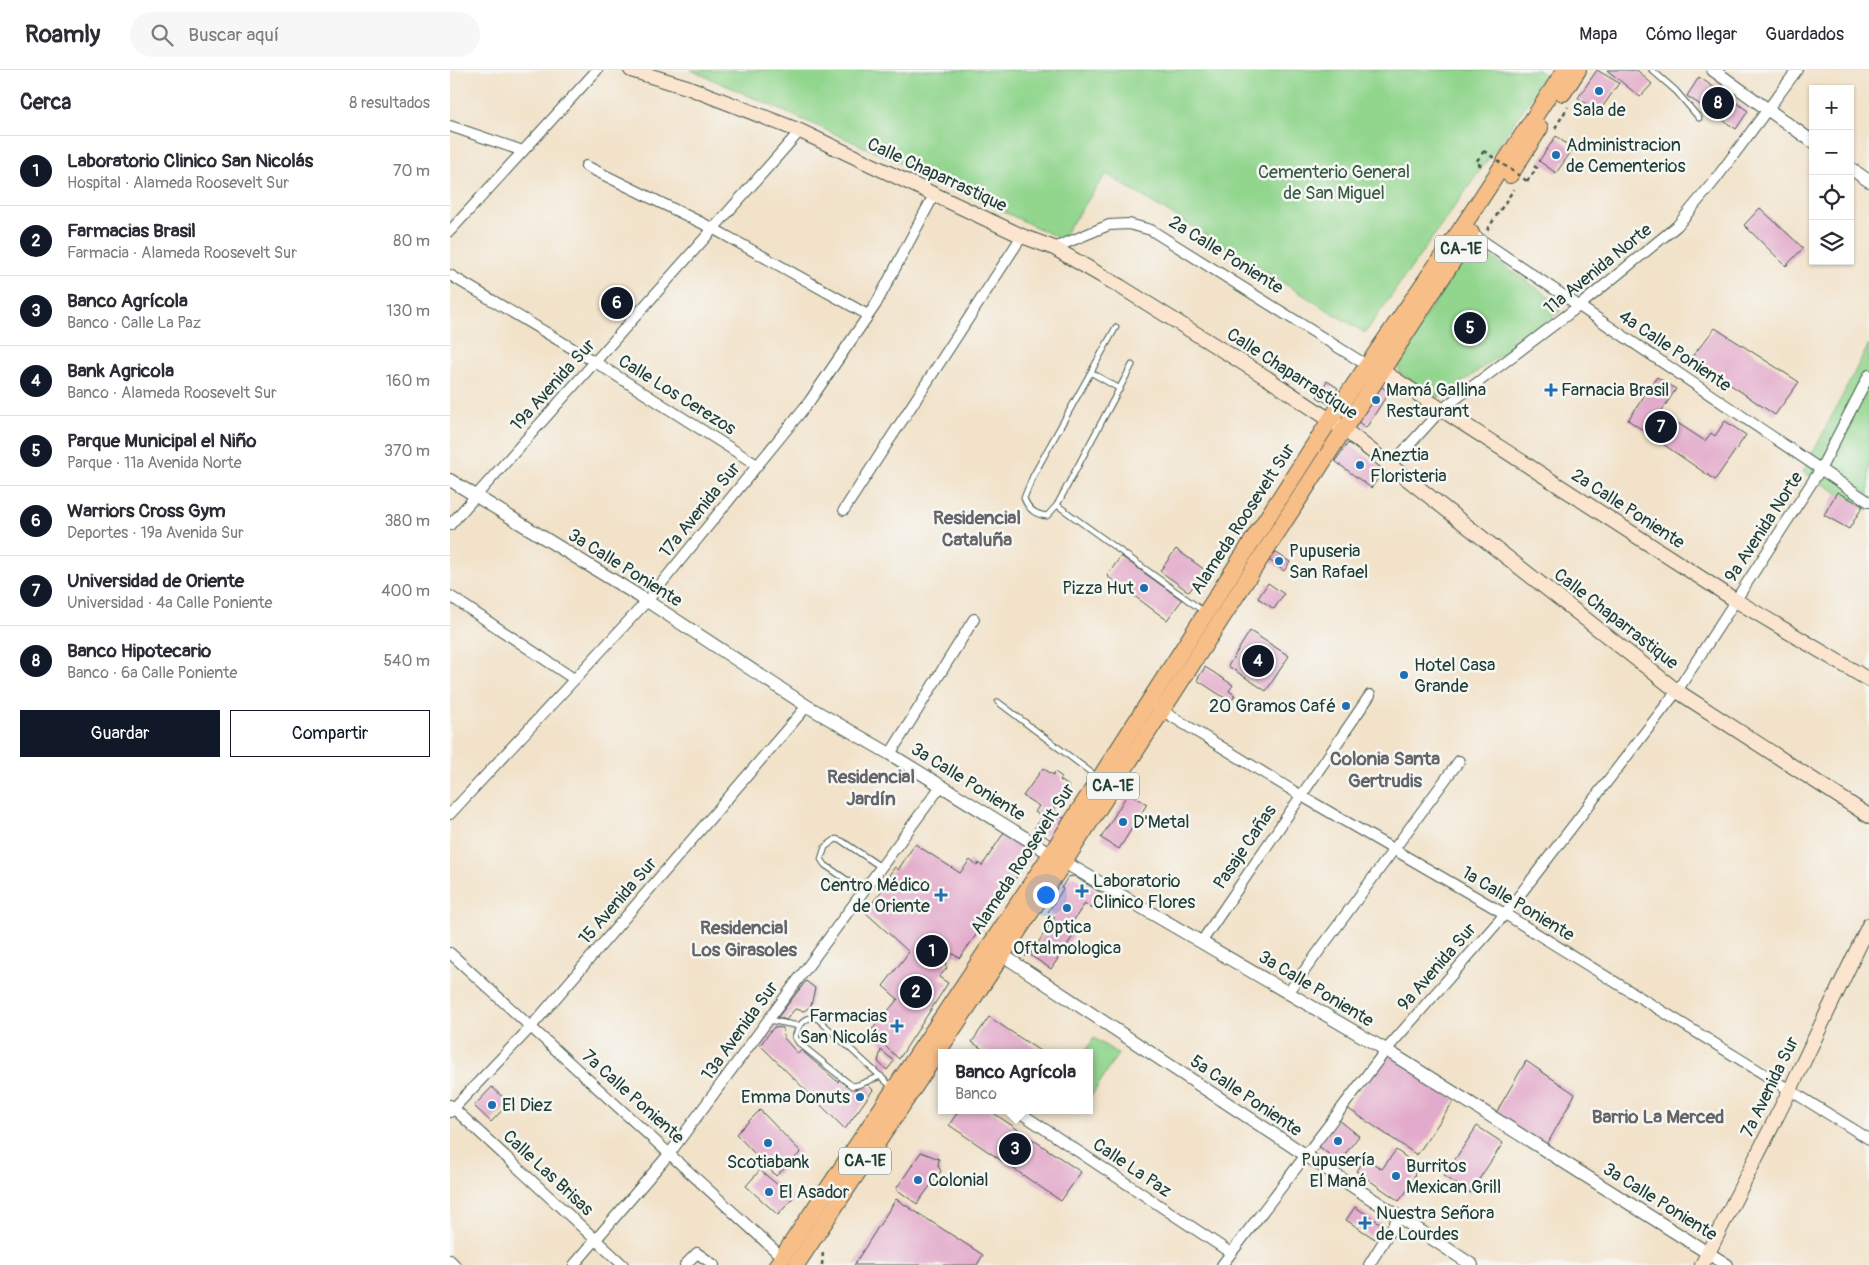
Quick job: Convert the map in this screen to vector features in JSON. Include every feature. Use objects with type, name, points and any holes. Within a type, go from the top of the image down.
[{"type":"highway","name":"CA-1E","points":[[1467,230],[1497,174],[1565,70]]},
{"type":"highway","name":"CA-1E","points":[[1330,420],[1374,367],[1578,70]]},
{"type":"highway","name":"CA-1E","points":[[1345,430],[1374,367]]},
{"type":"highway","name":"Alameda Roosevelt Sur","points":[[787,1263],[933,1055],[1001,954],[1058,858],[1098,780],[1155,706],[1206,615],[1330,420]]},
{"type":"highway","name":"Alameda Roosevelt Sur","points":[[787,1263],[895,1089],[933,1055],[1155,706],[1345,430]]},
{"type":"main road","name":"Calle Chaparrastique","points":[[631,70],[687,87],[800,131],[1022,236],[1054,248],[1259,373],[1345,430],[1677,691],[1869,816]]},
{"type":"main road","name":"2a Calle Poniente","points":[[1374,367],[1735,600],[1869,680]]},
{"type":"main road","name":"7a Avenida Sur","points":[[1705,1259],[1790,1090],[1869,925]]},
{"type":"street","points":[[450,231],[597,70]]},
{"type":"street","points":[[1713,70],[1809,139]]},
{"type":"street","name":"11a Avenida Norte","points":[[1391,465],[1441,410],[1579,306],[1677,226],[1797,70]]},
{"type":"street","points":[[450,126],[523,151]]},
{"type":"street","name":"19a Avenida Sur","points":[[450,525],[800,131]]},
{"type":"street","points":[[586,166],[714,229],[868,315]]},
{"type":"street","points":[[1854,171],[1869,181]]},
{"type":"street","name":"17a Avenida Sur","points":[[450,814],[647,601],[809,402],[868,315],[934,195]]},
{"type":"street","name":"2a Calle Poniente","points":[[1054,248],[1109,226],[1129,224],[1151,230],[1374,367]]},
{"type":"street","name":"4a Calle Poniente","points":[[1467,230],[1869,502]]},
{"type":"street","points":[[844,510],[1022,236]]},
{"type":"street","name":"Calle Los Cerezos","points":[[450,275],[595,362],[757,465]]},
{"type":"street","name":"9a Avenida Norte","points":[[1677,691],[1820,470],[1869,375]]},
{"type":"street","name":"3a Calle Poniente","points":[[450,480],[647,601],[806,706],[890,754],[1058,858],[1386,1050],[1705,1259],[1727,1265]]},
{"type":"street","points":[[450,596],[574,678]]},
{"type":"street","points":[[890,754],[974,619]]},
{"type":"street","name":"9a Avenida Sur","points":[[1222,1265],[1304,1155],[1386,1050],[1505,914],[1677,691]]},
{"type":"street","name":"Pasaje Cañas","points":[[1202,941],[1370,695]]},
{"type":"street","name":"15 Avenida Sur","points":[[451,1109],[530,1028],[806,706]]},
{"type":"street","name":"1a Calle Poniente","points":[[1155,706],[1300,795],[1505,914],[1869,1139]]},
{"type":"street","points":[[1288,993],[1459,761]]},
{"type":"street","name":"13a Avenida Sur","points":[[574,1265],[670,1154],[941,786]]},
{"type":"street","name":"7a Calle Poniente","points":[[450,953],[787,1263]]},
{"type":"street","name":"5a Calle Poniente","points":[[1001,954],[1398,1218],[1472,1265]]},
{"type":"street","name":"Calle Las Brisas","points":[[451,1109],[623,1265]]},
{"type":"street","name":"Calle La Paz","points":[[1022,1114],[1231,1253]]},
{"type":"street","points":[[1369,1265],[1398,1218]]},
{"type":"street","points":[[685,1265],[697,1253],[714,1265]]},
{"type":"street","points":[[450,1260],[455,1265]]},
{"type":"lane","points":[[1652,70],[1676,91],[1699,118]]},
{"type":"lane","points":[[1116,327],[1033,476],[1024,498],[1027,506],[1038,515],[1047,516],[1057,505],[1132,365]]},
{"type":"lane","points":[[1092,373],[1120,389]]},
{"type":"lane","points":[[1057,505],[1206,615]]},
{"type":"lane","points":[[998,702],[1096,776],[1098,780]]},
{"type":"lane","points":[[863,891],[825,864],[821,859],[825,847],[836,839],[842,841],[881,867]]},
{"type":"lane","points":[[880,1076],[852,1086],[798,1042],[795,1037],[800,1026],[806,1019],[812,1017],[818,1019],[895,1089]]},
{"type":"lane","points":[[768,1020],[800,1026]]},
{"type":"path","points":[[1497,174],[1476,162],[1484,151],[1528,181]]},
{"type":"green space","name":"Cementerio General de San Miguel","points":[[691,70],[1538,70],[1547,76],[1365,333],[1106,174],[1061,239],[914,169]]},
{"type":"green space","points":[[1470,248],[1478,248],[1557,302],[1560,311],[1445,395],[1436,397],[1400,373],[1397,360]]},
{"type":"green space","points":[[1869,344],[1869,511],[1803,472]]},
{"type":"green space","points":[[1094,1038],[1118,1054],[1093,1093],[1093,1049],[1087,1049]]},
{"type":"building","name":"Sala de","points":[[1597,70],[1619,83],[1599,112],[1578,98]]},
{"type":"building","points":[[1607,70],[1637,70],[1652,84],[1640,97]]},
{"type":"building","points":[[1699,77],[1748,111],[1736,129],[1687,96]]},
{"type":"building","name":"Administracion de Cementerios","points":[[1556,136],[1573,149],[1556,173],[1539,161]]},
{"type":"building","points":[[1760,208],[1803,248],[1786,266],[1744,225]]},
{"type":"building","points":[[1715,328],[1799,382],[1775,415],[1691,358]]},
{"type":"building","points":[[1657,377],[1676,389],[1661,412],[1705,441],[1711,433],[1715,436],[1725,421],[1746,435],[1715,480],[1628,420]]},
{"type":"building","points":[[1327,381],[1338,388],[1328,404],[1317,397]]},
{"type":"building","name":"Mamá Gallina Restaurant","points":[[1379,385],[1389,392],[1366,428],[1356,420]]},
{"type":"building","name":"Aneztia Floristeria","points":[[1348,443],[1385,470],[1371,488],[1335,461]]},
{"type":"building","points":[[1837,492],[1863,506],[1849,529],[1824,515]]},
{"type":"building","points":[[1176,549],[1205,570],[1189,592],[1160,571]]},
{"type":"building","name":"Pupuseria San Rafael","points":[[1275,552],[1290,562],[1284,571],[1269,560]]},
{"type":"building","name":"Pizza Hut","points":[[1121,556],[1182,600],[1167,620],[1107,576]]},
{"type":"building","points":[[1268,583],[1284,594],[1274,609],[1258,598]]},
{"type":"building","points":[[1250,631],[1289,656],[1266,691],[1228,666]]},
{"type":"building","points":[[1205,667],[1233,685],[1229,691],[1235,695],[1231,702],[1197,680]]},
{"type":"building","points":[[1043,768],[1053,775],[1055,772],[1062,777],[1060,780],[1069,786],[1052,811],[1065,819],[1051,840],[1034,829],[1042,817],[1035,812],[1039,806],[1023,796]]},
{"type":"building","points":[[1128,793],[1147,804],[1119,849],[1101,838]]},
{"type":"building","name":"Centro Médico de Oriente","points":[[1005,831],[1036,849],[960,958],[947,951],[942,957],[947,962],[945,965],[947,968],[939,977],[948,983],[899,1059],[870,1032],[898,999],[883,986],[909,952],[865,912],[892,878],[889,875],[895,867],[898,870],[915,844],[960,873],[970,860],[977,866],[978,863],[982,866]]},
{"type":"building","points":[[1074,876],[1101,893],[1091,909],[1085,903],[1070,926],[1077,930],[1051,969],[1030,955],[1055,917],[1048,912],[1063,889],[1061,888],[1068,877]]},
{"type":"building","points":[[806,981],[815,988],[811,1006],[804,1011],[795,1009],[786,1020],[778,1017]]},
{"type":"building","points":[[989,1017],[1037,1049],[982,1049],[972,1042]]},
{"type":"building","points":[[774,1027],[783,1028],[784,1038],[798,1054],[801,1050],[838,1082],[839,1079],[856,1090],[866,1083],[873,1090],[845,1129],[760,1045]]},
{"type":"building","points":[[881,1050],[894,1061],[887,1070],[878,1062]]},
{"type":"building","points":[[1388,1054],[1455,1099],[1417,1155],[1347,1108]]},
{"type":"building","points":[[1526,1061],[1575,1094],[1544,1150],[1493,1118]]},
{"type":"building","name":"El Diez","points":[[492,1087],[509,1103],[491,1122],[474,1106]]},
{"type":"building","name":"Scotiabank","points":[[760,1110],[801,1152],[776,1176],[736,1134]]},
{"type":"building","points":[[956,1114],[995,1114],[1081,1172],[1061,1201],[949,1125]]},
{"type":"building","name":"Pupusería El Maná","points":[[1338,1119],[1359,1136],[1339,1162],[1317,1145]]},
{"type":"building","points":[[1477,1126],[1503,1143],[1470,1193],[1444,1176]]},
{"type":"building","name":"Burritos Mexican Grill","points":[[1396,1150],[1417,1165],[1412,1184],[1399,1201],[1356,1171],[1365,1158],[1382,1169]]},
{"type":"building","name":"Colonial","points":[[921,1152],[939,1159],[938,1166],[941,1171],[917,1204],[896,1189]]},
{"type":"building","name":"El Asador","points":[[760,1170],[793,1198],[778,1215],[746,1186]]},
{"type":"building","points":[[896,1199],[983,1255],[977,1265],[854,1265]]},
{"type":"building","name":"Nuestra Señora de Lourdes","points":[[1355,1207],[1383,1225],[1375,1239],[1346,1220]]},
{"type":"place","name":"Sala de","points":[[1599,91]]},
{"type":"place","name":"Banco Hipotecario","points":[[1718,103]]},
{"type":"place","name":"Administracion de Cementerios","points":[[1556,155]]},
{"type":"place","name":"Warriors Cross Gym","points":[[617,303]]},
{"type":"place","name":"Parque Municipal el Niño","points":[[1470,328]]},
{"type":"place","name":"Farnacia Brasil","points":[[1551,390]]},
{"type":"place","name":"Mamá Gallina Restaurant","points":[[1376,400]]},
{"type":"place","name":"Universidad de Oriente","points":[[1661,427]]},
{"type":"place","name":"Aneztia Floristeria","points":[[1360,465]]},
{"type":"place","name":"Pupuseria San Rafael","points":[[1279,561]]},
{"type":"place","name":"Pizza Hut","points":[[1144,588]]},
{"type":"place","name":"Bank Agricola","points":[[1258,661]]},
{"type":"place","name":"Hotel Casa Grande","points":[[1404,675]]},
{"type":"place","name":"20 Gramos Café","points":[[1346,706]]},
{"type":"place","name":"D'Metal","points":[[1123,822]]},
{"type":"place","name":"Laboratorio Clinico Flores","points":[[1082,891]]},
{"type":"place","name":"Centro Médico de Oriente","points":[[941,895]]},
{"type":"place","name":"Óptica Oftalmologica","points":[[1067,908]]},
{"type":"place","name":"Laboratorio Clinico San Nicolás","points":[[932,951]]},
{"type":"place","name":"Farmacias Brasil","points":[[916,992]]},
{"type":"place","name":"Farmacias San Nicolás","points":[[897,1026]]},
{"type":"place","name":"Emma Donuts","points":[[860,1097]]},
{"type":"place","name":"El Diez","points":[[492,1105]]},
{"type":"place","name":"Pupusería El Maná","points":[[1338,1141]]},
{"type":"place","name":"Scotiabank","points":[[768,1143]]},
{"type":"place","name":"Banco Agrícola","points":[[1015,1149]]},
{"type":"place","name":"Burritos Mexican Grill","points":[[1396,1176]]},
{"type":"place","name":"Colonial","points":[[918,1180]]},
{"type":"place","name":"El Asador","points":[[769,1192]]},
{"type":"place","name":"Nuestra Señora de Lourdes","points":[[1365,1223]]},
{"type":"district","name":"Residencial Cataluña","points":[[977,529]]},
{"type":"district","name":"Colonia Santa Gertrudis","points":[[1385,770]]},
{"type":"district","name":"Residencial Jardín","points":[[871,788]]},
{"type":"district","name":"Residencial Los Girasoles","points":[[744,939]]},
{"type":"district","name":"Barrio La Merced","points":[[1658,1117]]}]
